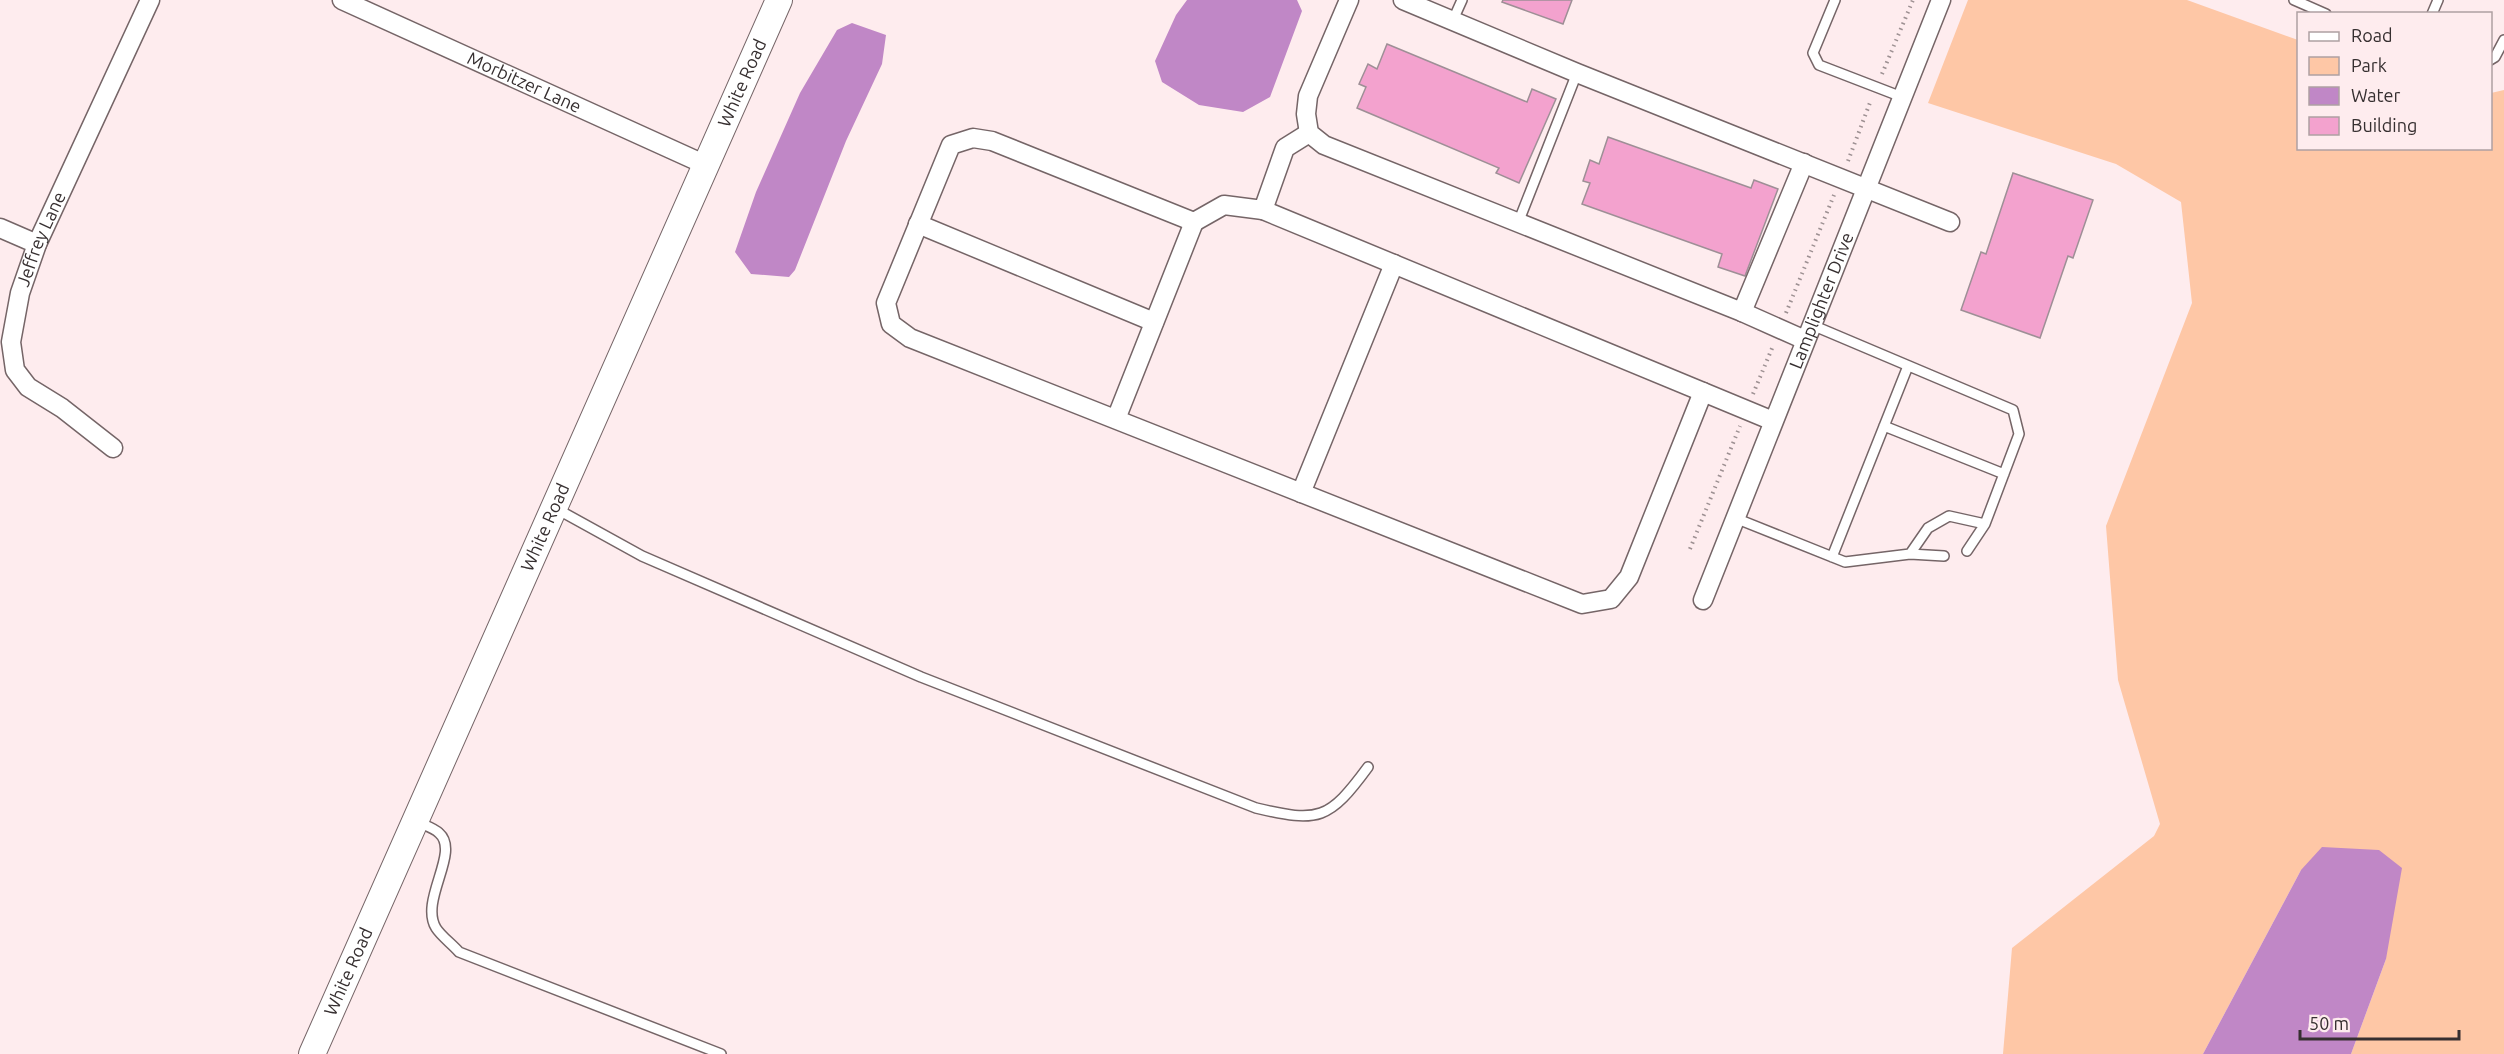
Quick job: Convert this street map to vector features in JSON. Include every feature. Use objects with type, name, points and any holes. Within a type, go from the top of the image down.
[{"type":"street","name":"Jeffrey Lane","points":[[114,448],[62,408],[28,387],[15,370],[11,342],[13,319],[37,244],[150,0]]},
{"type":"street","name":"Morbitzer Lane","points":[[342,0],[706,165]]},
{"type":"street","name":"White Road","points":[[312,1054],[779,0]]},
{"type":"street","points":[[1348,0],[1308,96],[1306,114],[1309,133],[1324,145],[1780,329],[1808,333]]},
{"type":"street","points":[[1403,0],[1577,73],[1950,222]]},
{"type":"street","name":"Lamplighter Drive","points":[[1702,600],[1941,0]]},
{"type":"street","points":[[1263,210],[1285,148],[1309,133]]},
{"type":"street","points":[[1194,222],[992,141],[973,138],[951,145],[886,303],[891,324],[910,338],[1582,604],[1611,599],[1629,577],[1703,392]]},
{"type":"street","points":[[1742,312],[1804,163]]},
{"type":"street","points":[[1116,420],[1194,222],[1224,204],[1263,210],[1773,421]]},
{"type":"street","points":[[918,224],[1154,322]]},
{"type":"street","points":[[0,228],[37,244]]},
{"type":"street","points":[[1301,493],[1394,264]]},
{"type":"lane","points":[[1453,20],[1462,0]]},
{"type":"lane","points":[[1835,0],[1813,53],[1819,65],[1902,98]]},
{"type":"lane","points":[[2294,0],[2321,12]]},
{"type":"lane","points":[[2492,59],[2496,57],[2504,40]]},
{"type":"lane","points":[[1518,223],[1577,73]]},
{"type":"lane","points":[[1808,333],[1908,366],[2013,410],[2019,434],[1985,524],[1967,551]]},
{"type":"lane","points":[[1832,557],[1908,366]]},
{"type":"lane","points":[[1884,426],[2004,474]]},
{"type":"lane","points":[[555,508],[642,556],[899,668],[1256,808],[1294,817],[1323,814],[1346,796],[1368,768]]},
{"type":"lane","points":[[1910,554],[1928,528],[1949,516],[1985,524]]},
{"type":"lane","points":[[1735,518],[1845,562],[1910,554],[1944,556]]},
{"type":"lane","points":[[415,821],[440,833],[445,844],[445,856],[431,909],[435,927],[459,952],[721,1054]]},
{"type":"path","points":[[1690,549],[1913,0]]},
{"type":"green space","points":[[1968,0],[2187,0],[2297,40],[2297,150],[2492,150],[2492,93],[2504,90],[2504,1054],[2351,1054],[2386,959],[2301,870],[2203,1054],[2003,1054],[2012,948],[2154,836],[2160,824],[2118,680],[2106,526],[2192,303],[2181,202],[2116,164],[1928,103]]},
{"type":"water","points":[[1187,0],[1297,0],[1302,11],[1270,97],[1243,112],[1199,105],[1162,82],[1155,61],[1176,15]]},
{"type":"water","points":[[852,23],[886,35],[882,64],[846,141],[795,270],[789,277],[751,274],[735,252],[756,192],[800,93],[837,30]]},
{"type":"water","points":[[2322,847],[2379,850],[2402,868],[2386,959],[2351,1054],[2203,1054],[2301,870]]},
{"type":"building","points":[[1503,0],[1572,0],[1563,24],[1502,2]]},
{"type":"building","points":[[1387,44],[1527,102],[1532,89],[1556,99],[1519,183],[1496,173],[1499,168],[1357,108],[1366,87],[1359,84],[1368,64],[1377,69]]},
{"type":"building","points":[[1608,137],[1751,188],[1754,180],[1778,189],[1745,276],[1718,267],[1722,254],[1582,204],[1590,183],[1583,181],[1590,160],[1599,164]]},
{"type":"building","points":[[2013,173],[2093,200],[2073,258],[2068,256],[2040,338],[1961,310],[1981,252],[1986,254]]}]
